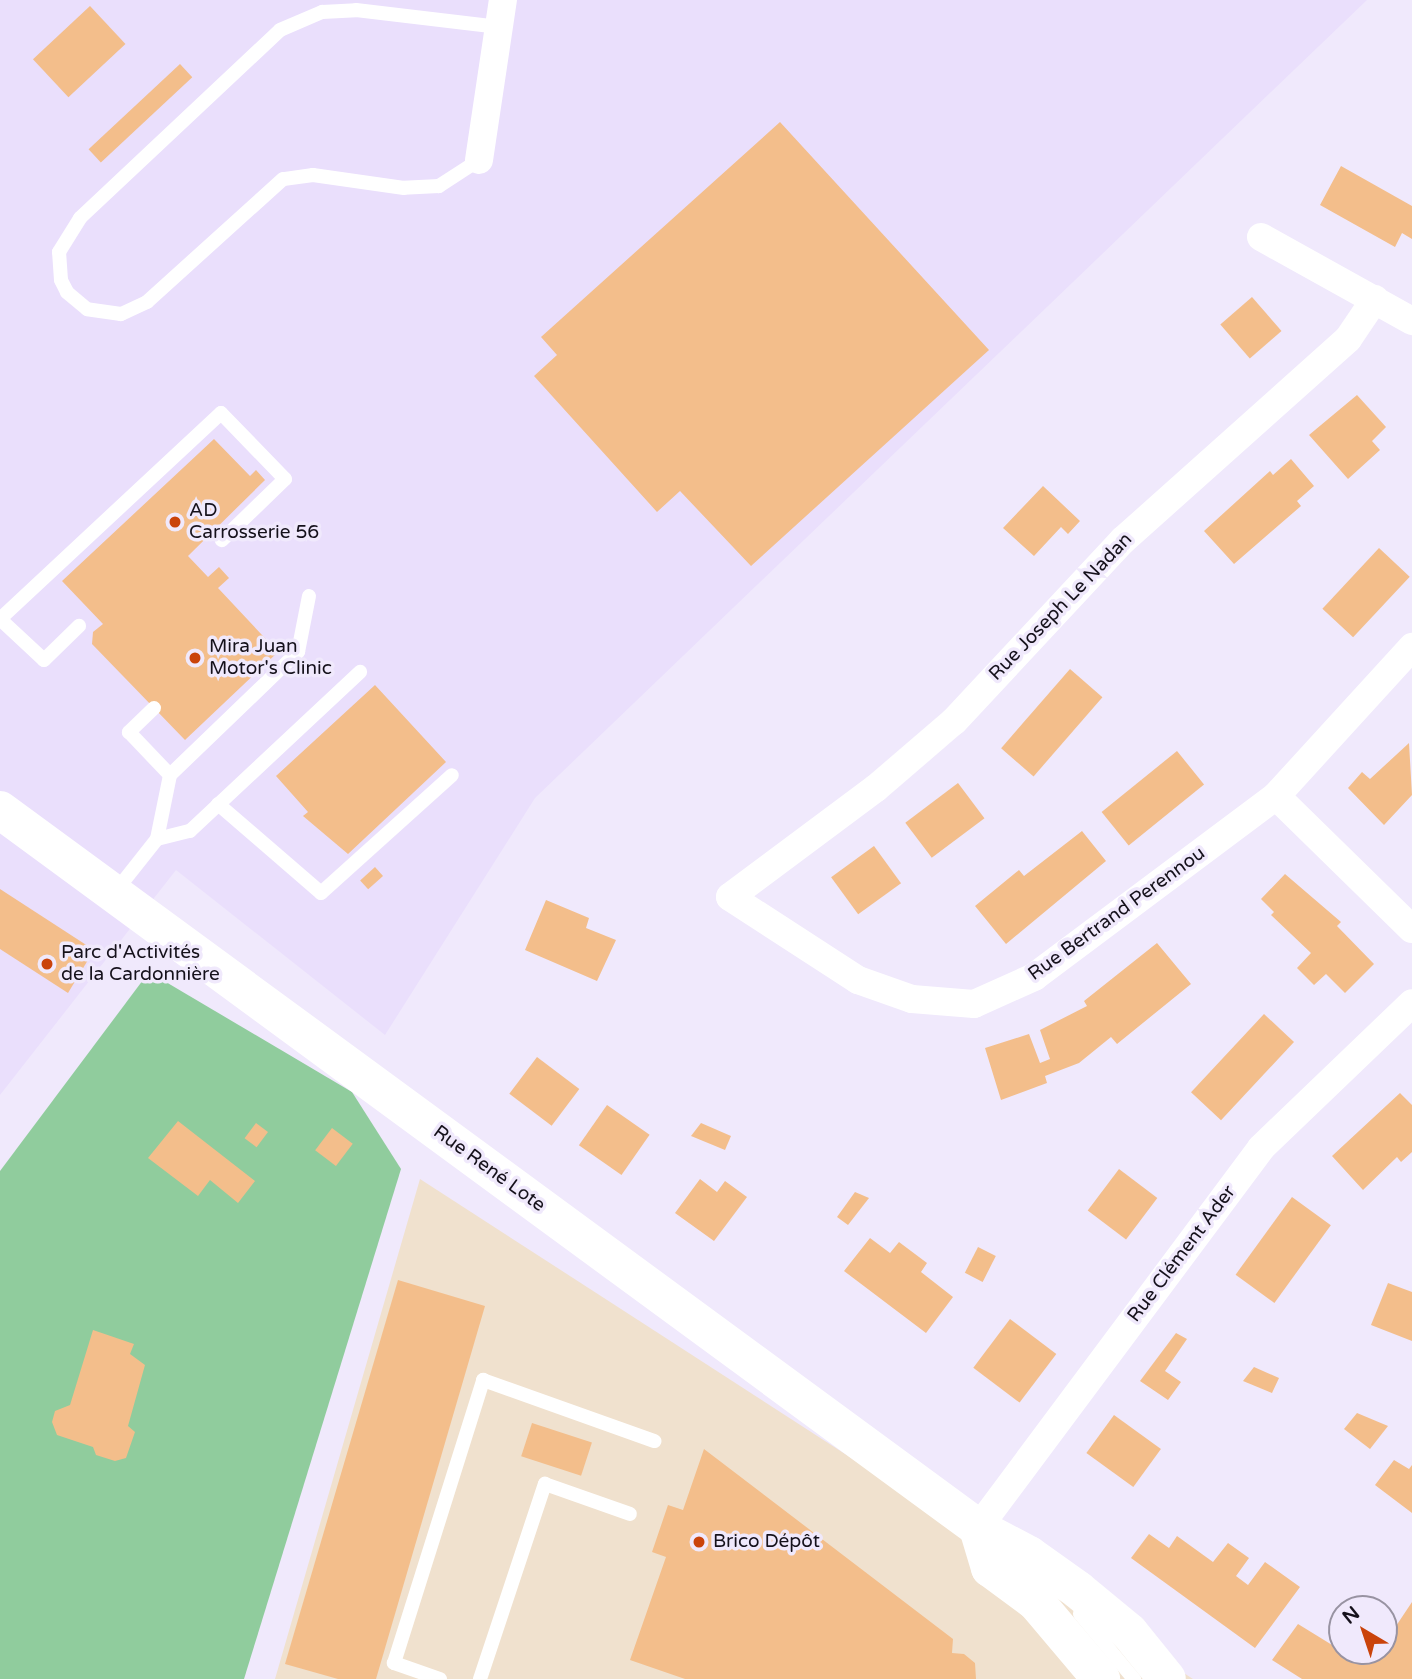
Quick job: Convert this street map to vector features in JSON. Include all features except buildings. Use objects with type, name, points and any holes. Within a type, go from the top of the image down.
[{"type":"main road","name":"Rue René Lote","points":[[0,810],[978,1528],[1029,1555],[1078,1590],[1129,1632],[1167,1679]]},
{"type":"main road","points":[[978,1528],[990,1569],[1036,1602],[1101,1679]]},
{"type":"street","points":[[479,160],[501,14]]},
{"type":"street","points":[[1261,237],[1412,321]]},
{"type":"street","name":"Rue Joseph Le Nadan","points":[[730,897],[876,789],[954,721],[1123,540],[1348,339],[1375,299]]},
{"type":"street","name":"Rue Bertrand Perennou","points":[[730,897],[859,980],[912,999],[974,1004],[1034,977],[1276,796],[1412,647]]},
{"type":"street","points":[[1276,796],[1412,929]]},
{"type":"street","name":"Rue Clément Ader","points":[[978,1528],[1261,1148],[1412,1003]]},
{"type":"lane","points":[[479,160],[439,186],[404,188],[313,175],[283,179],[147,302],[121,314],[87,309],[67,292],[61,280],[59,252],[66,234],[80,218],[280,30],[323,12],[356,10],[501,14]]},
{"type":"lane","points":[[79,626],[44,660],[0,619],[221,412],[285,479],[222,540]]},
{"type":"lane","points":[[114,894],[157,839],[170,775],[298,652],[309,596]]},
{"type":"lane","points":[[157,839],[190,831],[360,672]]},
{"type":"lane","points":[[154,708],[129,732],[170,775]]},
{"type":"lane","points":[[218,804],[321,893],[452,775]]},
{"type":"lane","points":[[440,1679],[394,1663],[483,1380],[654,1441]]},
{"type":"lane","points":[[480,1679],[545,1484],[630,1514]]},
{"type":"lane","points":[[978,1528],[1051,1591]]},
{"type":"lane","points":[[1071,1607],[1103,1637],[1134,1679]]},
{"type":"shaded area","points":[[0,0],[1367,0],[535,798],[385,1035],[176,870],[0,1095]]},
{"type":"shaded area","points":[[420,1179],[1193,1679],[275,1679]]},
{"type":"green space","points":[[149,972],[352,1092],[401,1169],[244,1679],[0,1679],[0,1171]]},
{"type":"place","name":"AD Carrosserie 56","points":[[175,522]]},
{"type":"place","name":"Mira Juan Motor's Clinic","points":[[195,658]]},
{"type":"place","name":"Parc d'Activités de la Cardonnière","points":[[47,964]]},
{"type":"place","name":"Brico Dépôt","points":[[699,1542]]}]
